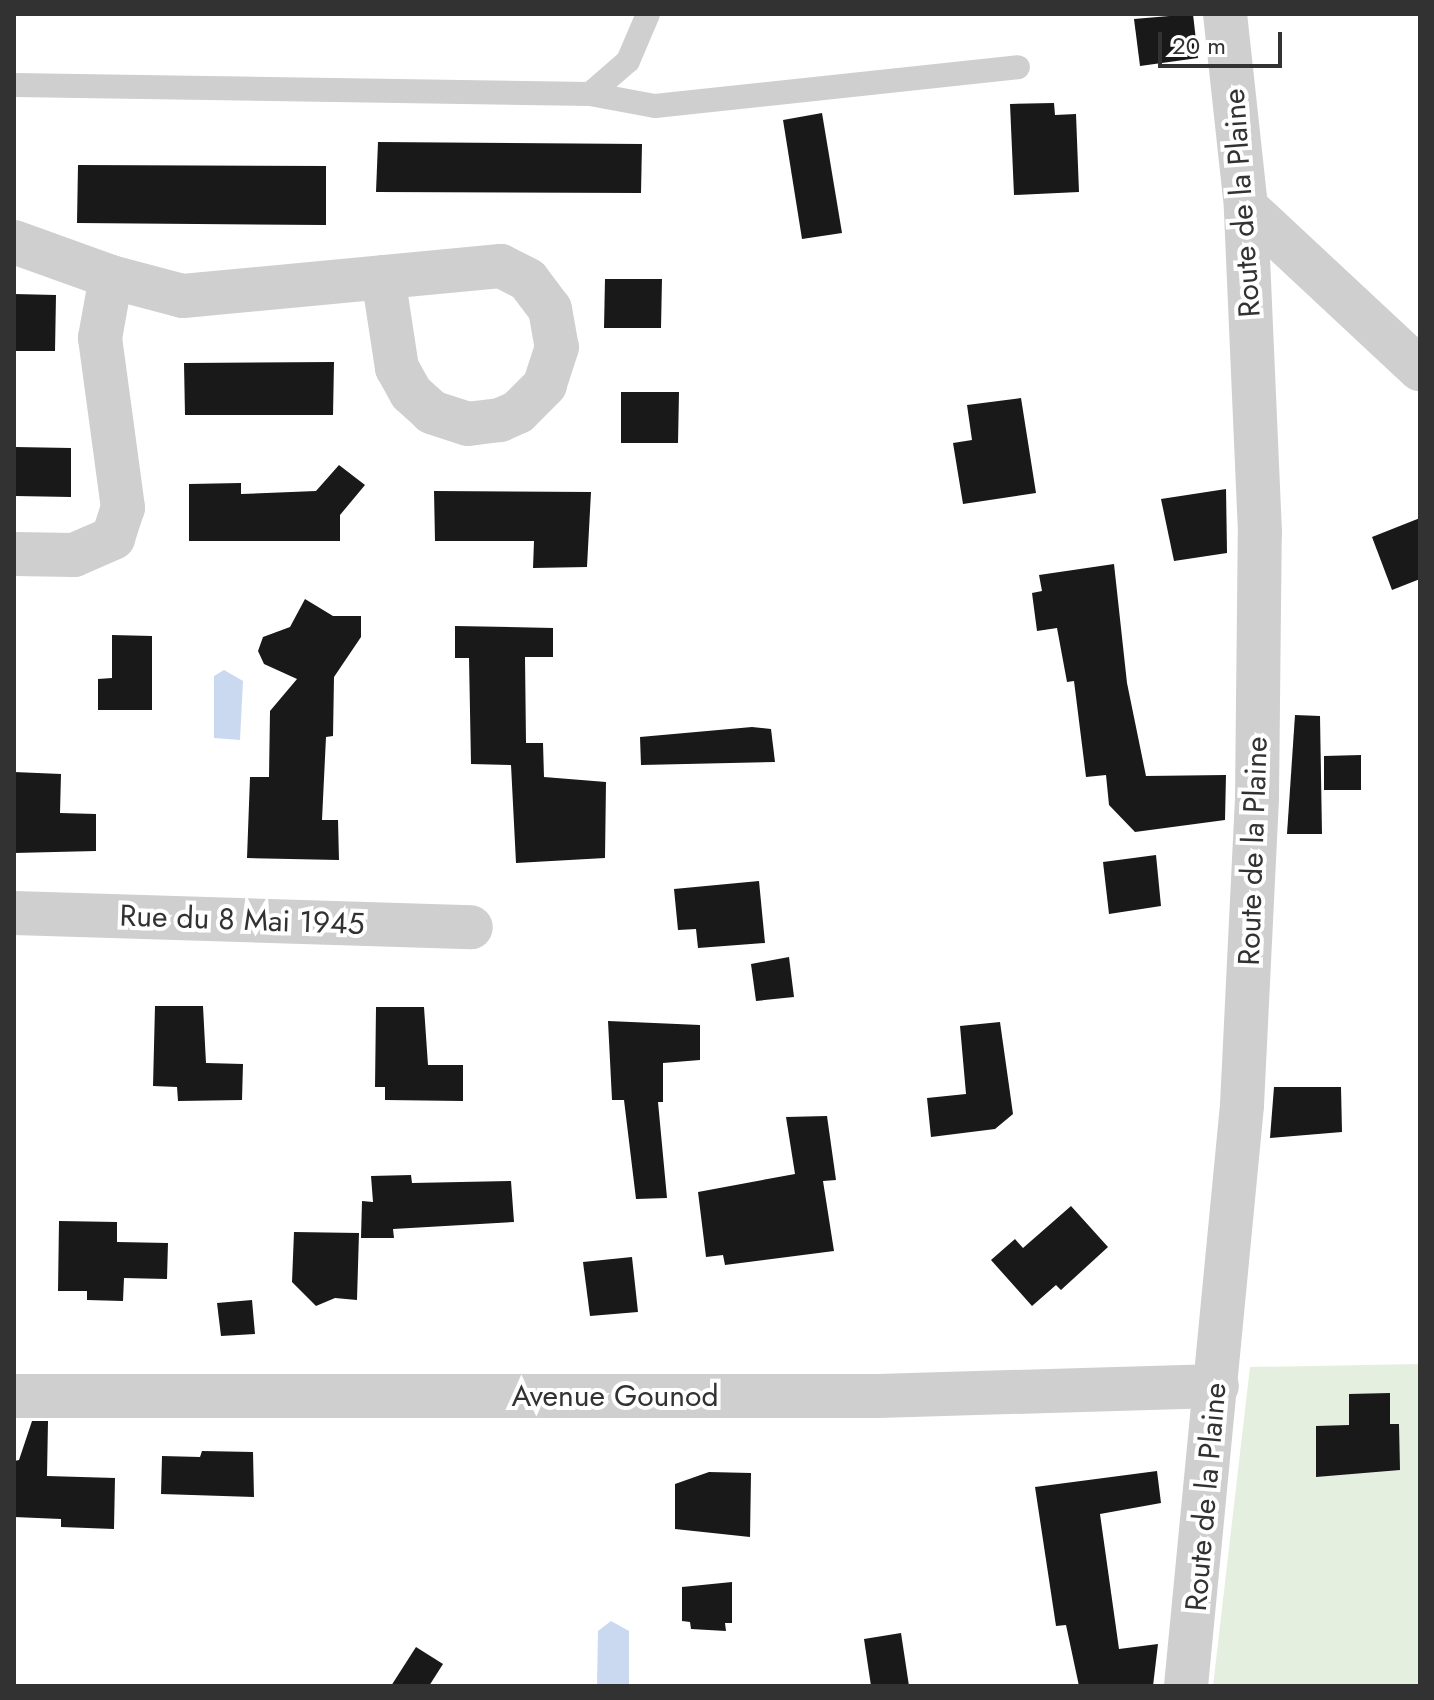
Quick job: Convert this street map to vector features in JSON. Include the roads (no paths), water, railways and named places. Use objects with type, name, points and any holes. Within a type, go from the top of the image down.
[{"type":"street","name":"Route de la Plaine","points":[[1186,1686],[1242,1105],[1257,798],[1260,533],[1246,207],[1225,14]]},
{"type":"street","points":[[1246,207],[1420,369]]},
{"type":"street","points":[[14,242],[111,277],[183,296],[383,277]]},
{"type":"street","points":[[14,554],[74,555],[113,538],[123,508],[100,338],[111,277]]},
{"type":"street","name":"Rue du 8 Mai 1945","points":[[14,913],[471,927]]},
{"type":"street","name":"Avenue Gounod","points":[[14,1396],[878,1396],[1217,1386]]},
{"type":"lane","points":[[590,94],[628,61],[648,14]]},
{"type":"lane","points":[[14,85],[590,94],[655,106],[1018,67]]},
{"type":"water","points":[[224,670],[243,681],[240,740],[214,738],[214,676]]},
{"type":"water","points":[[611,1621],[629,1631],[629,1686],[597,1686],[598,1631]]}]
